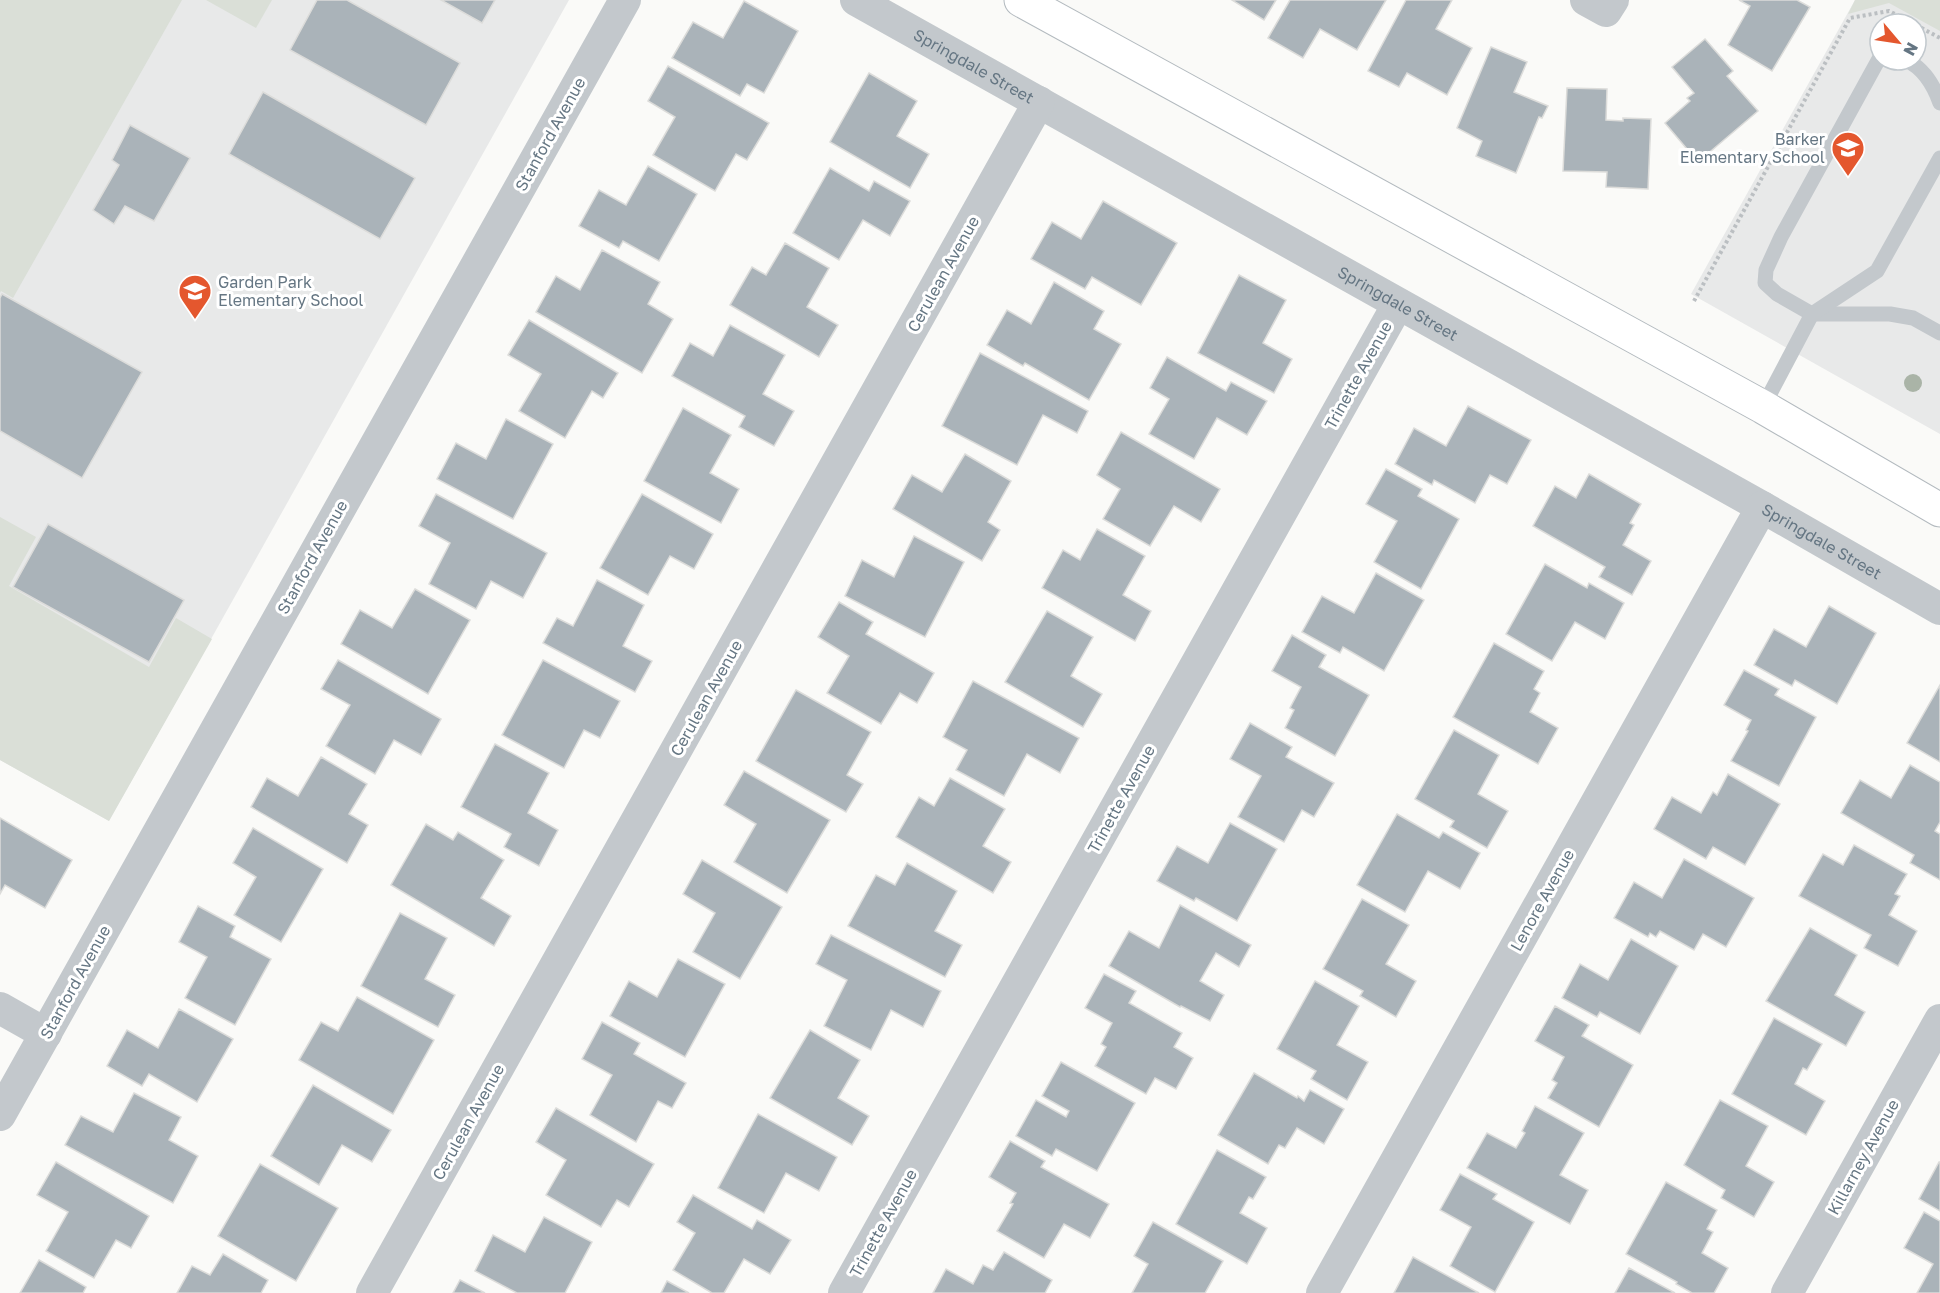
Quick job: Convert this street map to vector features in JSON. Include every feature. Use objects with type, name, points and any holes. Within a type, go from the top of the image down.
[{"type":"main road","points":[[1021,0],[1762,407],[1940,510]]},
{"type":"street","name":"Stanford Avenue","points":[[0,1115],[625,0]]},
{"type":"street","name":"Springdale Street","points":[[856,0],[1940,609]]},
{"type":"street","name":"Cerulean Avenue","points":[[372,1293],[1040,102]]},
{"type":"street","name":"Trinette Avenue","points":[[844,1293],[1398,304]]},
{"type":"street","name":"Lenore Avenue","points":[[1322,1293],[1762,507]]},
{"type":"street","points":[[0,1008],[46,1034]]},
{"type":"street","name":"Killarney Avenue","points":[[1787,1293],[1940,1020]]},
{"type":"lane","points":[[1872,72],[1781,237],[1766,270],[1765,283],[1777,294],[1812,314],[1890,314],[1913,318],[1940,333]]},
{"type":"lane","points":[[1920,72],[1936,92],[1940,103]]},
{"type":"lane","points":[[1762,407],[1812,314],[1877,271],[1940,158]]},
{"type":"path","points":[[1694,301],[1850,18],[1868,14]]},
{"type":"shaded area","name":"Garden Park Elementary School","points":[[0,0],[569,0],[109,821],[0,760]]},
{"type":"shaded area","points":[[0,0],[182,0],[13,298],[1,291],[0,293]]},
{"type":"shaded area","points":[[206,0],[272,0],[256,28]]},
{"type":"shaded area","name":"Barker Elementary School","points":[[1855,0],[1940,0],[1940,434],[1691,294]]},
{"type":"shaded area","points":[[1855,0],[1940,0],[1940,31],[1928,24],[1928,12],[1905,12],[1889,3],[1848,14]]},
{"type":"shaded area","points":[[0,517],[36,537],[9,586],[149,667],[176,618],[212,639],[109,821],[0,760]]},
{"type":"building","points":[[317,0],[347,0],[460,63],[426,125],[290,50]]},
{"type":"building","points":[[441,0],[495,0],[482,23]]},
{"type":"building","points":[[1232,0],[1276,0],[1264,20]]},
{"type":"building","points":[[1290,0],[1386,0],[1357,50],[1320,29],[1303,58],[1268,38]]},
{"type":"building","points":[[1406,0],[1452,0],[1436,29],[1472,48],[1447,95],[1407,73],[1399,87],[1368,71]]},
{"type":"building","points":[[1739,0],[1797,0],[1810,7],[1772,71],[1728,45],[1750,6]]},
{"type":"building","points":[[744,1],[798,31],[764,93],[747,84],[740,96],[672,58],[693,22],[723,38]]},
{"type":"building","points":[[1705,39],[1733,71],[1727,76],[1758,111],[1698,162],[1665,123],[1690,101],[1687,98],[1694,93],[1672,67]]},
{"type":"building","points":[[1491,47],[1527,62],[1514,92],[1548,106],[1542,118],[1539,117],[1516,173],[1476,156],[1482,141],[1457,128]]},
{"type":"building","points":[[668,66],[769,123],[747,160],[736,154],[715,191],[653,155],[675,117],[648,101]]},
{"type":"building","points":[[869,73],[917,101],[897,136],[929,154],[910,188],[830,142]]},
{"type":"building","points":[[1567,88],[1607,89],[1606,120],[1651,119],[1648,189],[1606,187],[1607,172],[1563,171]]},
{"type":"building","points":[[263,92],[415,178],[380,239],[229,154]]},
{"type":"building","points":[[130,125],[190,158],[154,221],[125,206],[114,224],[93,210],[119,165],[112,160]]},
{"type":"building","points":[[648,166],[697,194],[659,261],[623,241],[619,248],[579,226],[599,190],[626,205]]},
{"type":"building","points":[[830,168],[869,191],[874,181],[910,201],[890,236],[863,220],[839,260],[793,233]]},
{"type":"building","points":[[1103,201],[1177,243],[1141,305],[1092,277],[1085,289],[1031,259],[1052,222],[1081,239]]},
{"type":"building","points":[[785,243],[829,268],[807,307],[838,325],[819,357],[730,305],[752,267],[766,275]]},
{"type":"building","points":[[602,250],[660,282],[648,304],[673,319],[642,373],[536,312],[556,276],[580,290]]},
{"type":"building","points":[[1239,275],[1286,300],[1263,343],[1292,359],[1274,393],[1198,353]]},
{"type":"building","points":[[1054,282],[1104,311],[1094,329],[1121,344],[1089,400],[1025,363],[1023,366],[987,345],[1007,310],[1031,324]]},
{"type":"building","points":[[2,294],[142,372],[82,478],[0,431],[0,298]]},
{"type":"building","points":[[529,320],[618,373],[603,398],[592,391],[565,438],[519,411],[541,374],[508,355]]},
{"type":"building","points":[[730,325],[785,355],[763,394],[794,411],[774,446],[739,427],[745,416],[672,376],[690,343],[713,356]]},
{"type":"building","points":[[980,353],[1088,411],[1077,433],[1043,415],[1017,465],[942,426]]},
{"type":"building","points":[[1167,357],[1226,391],[1231,382],[1267,401],[1247,435],[1217,418],[1194,459],[1149,434],[1169,399],[1150,388]]},
{"type":"building","points":[[1468,406],[1531,440],[1507,484],[1490,475],[1475,503],[1434,480],[1432,485],[1395,464],[1414,428],[1446,446]]},
{"type":"building","points":[[683,408],[731,435],[710,473],[739,489],[721,523],[644,481]]},
{"type":"building","points":[[506,419],[553,444],[513,519],[437,479],[456,443],[486,459]]},
{"type":"building","points":[[1121,432],[1220,489],[1201,522],[1174,506],[1150,546],[1103,519],[1120,489],[1097,475]]},
{"type":"building","points":[[965,454],[1011,481],[988,522],[1000,530],[982,561],[893,509],[912,475],[942,492]]},
{"type":"building","points":[[1386,469],[1422,489],[1418,496],[1459,519],[1421,589],[1374,562],[1397,521],[1366,504]]},
{"type":"building","points":[[1589,474],[1641,504],[1630,523],[1634,525],[1623,545],[1651,561],[1632,595],[1599,577],[1605,567],[1533,526],[1555,486],[1576,498]]},
{"type":"building","points":[[436,494],[547,553],[523,598],[491,581],[476,609],[429,584],[450,543],[419,526]]},
{"type":"building","points":[[642,494],[713,534],[694,569],[670,556],[648,595],[600,568]]},
{"type":"building","points":[[48,524],[184,600],[149,662],[13,587]]},
{"type":"building","points":[[1097,529],[1145,556],[1123,595],[1151,611],[1135,641],[1042,588],[1063,550],[1080,560]]},
{"type":"building","points":[[914,536],[964,562],[925,637],[845,596],[862,560],[894,577]]},
{"type":"building","points":[[1545,564],[1587,588],[1589,583],[1624,603],[1605,639],[1575,622],[1552,661],[1506,634]]},
{"type":"building","points":[[1376,573],[1424,600],[1384,671],[1343,647],[1340,653],[1302,632],[1322,596],[1354,613]]},
{"type":"building","points":[[597,580],[644,605],[623,646],[652,661],[635,692],[543,643],[557,618],[573,626]]},
{"type":"building","points":[[415,589],[470,620],[428,694],[341,644],[360,610],[392,628]]},
{"type":"building","points":[[839,602],[873,622],[866,634],[934,673],[917,703],[900,693],[881,724],[827,693],[849,656],[818,637]]},
{"type":"building","points":[[1829,606],[1876,633],[1837,704],[1795,680],[1792,686],[1754,665],[1774,629],[1806,647]]},
{"type":"building","points":[[1047,611],[1093,637],[1071,676],[1102,694],[1083,727],[1005,682]]},
{"type":"building","points":[[1292,635],[1326,655],[1319,667],[1369,695],[1335,756],[1285,728],[1294,710],[1290,708],[1301,687],[1272,671]]},
{"type":"building","points":[[1494,643],[1544,671],[1534,689],[1540,693],[1530,712],[1558,728],[1538,764],[1453,717]]},
{"type":"building","points":[[338,660],[441,719],[421,755],[394,740],[375,774],[326,746],[350,705],[321,689]]},
{"type":"building","points":[[543,660],[620,701],[600,738],[584,730],[564,768],[502,735]]},
{"type":"building","points":[[1744,670],[1779,689],[1775,695],[1816,717],[1779,786],[1731,761],[1748,731],[1746,730],[1751,720],[1724,705]]},
{"type":"building","points":[[973,681],[1079,738],[1060,773],[1027,754],[1004,796],[956,770],[967,750],[943,737]]},
{"type":"building","points":[[1940,685],[1940,762],[1907,743]]},
{"type":"building","points":[[796,690],[871,732],[847,775],[863,784],[846,812],[756,761]]},
{"type":"building","points":[[1250,723],[1292,747],[1286,757],[1334,783],[1314,817],[1302,810],[1284,842],[1238,817],[1261,776],[1230,759]]},
{"type":"building","points":[[1454,730],[1499,755],[1478,794],[1508,811],[1487,848],[1450,827],[1454,821],[1415,799]]},
{"type":"building","points":[[495,744],[549,773],[528,813],[558,830],[539,866],[504,847],[511,834],[461,807]]},
{"type":"building","points":[[321,757],[367,784],[349,814],[368,825],[347,863],[251,807],[267,778],[298,796]]},
{"type":"building","points":[[1910,765],[1940,782],[1940,822],[1935,831],[1940,834],[1940,880],[1910,863],[1914,855],[1841,813],[1860,780],[1891,798]]},
{"type":"building","points":[[744,771],[830,820],[787,893],[734,862],[756,824],[724,805]]},
{"type":"building","points":[[1728,774],[1780,804],[1745,865],[1713,847],[1706,859],[1654,829],[1672,797],[1701,813],[1713,792],[1717,795]]},
{"type":"building","points":[[950,778],[1005,809],[983,846],[1011,862],[993,893],[896,837],[919,797],[934,806]]},
{"type":"building","points":[[1397,814],[1439,838],[1443,832],[1480,853],[1460,889],[1428,871],[1405,912],[1357,885]]},
{"type":"building","points":[[0,818],[72,860],[45,908],[5,885],[0,894]]},
{"type":"building","points":[[1230,823],[1277,849],[1237,921],[1196,898],[1194,901],[1157,881],[1177,846],[1208,863]]},
{"type":"building","points":[[426,824],[453,840],[458,832],[504,860],[481,898],[511,916],[494,946],[391,885]]},
{"type":"building","points":[[253,828],[323,869],[281,942],[234,915],[256,877],[233,863]]},
{"type":"building","points":[[1854,845],[1907,874],[1895,894],[1900,896],[1889,915],[1917,931],[1898,966],[1864,948],[1871,935],[1799,896],[1823,854],[1843,865]]},
{"type":"building","points":[[1684,859],[1754,898],[1726,947],[1703,934],[1694,950],[1660,931],[1656,937],[1650,933],[1648,937],[1614,918],[1634,882],[1662,898]]},
{"type":"building","points":[[702,860],[782,907],[740,979],[693,952],[715,913],[683,894]]},
{"type":"building","points":[[907,863],[957,891],[935,931],[962,945],[945,977],[848,926],[876,875],[895,885]]},
{"type":"building","points":[[1362,899],[1409,925],[1386,964],[1416,981],[1396,1017],[1360,996],[1363,991],[1323,969]]},
{"type":"building","points":[[1180,905],[1251,945],[1239,967],[1216,953],[1200,981],[1224,995],[1210,1021],[1180,1007],[1109,966],[1129,931],[1159,948]]},
{"type":"building","points":[[198,906],[235,926],[230,937],[271,959],[235,1025],[185,998],[207,957],[179,942]]},
{"type":"building","points":[[400,913],[447,938],[425,979],[455,995],[438,1027],[361,986]]},
{"type":"building","points":[[1810,928],[1857,955],[1835,995],[1865,1012],[1846,1046],[1766,1001]]},
{"type":"building","points":[[831,935],[941,991],[923,1027],[891,1010],[871,1050],[824,1026],[847,980],[816,964]]},
{"type":"building","points":[[1631,939],[1678,966],[1640,1034],[1600,1012],[1597,1017],[1562,998],[1580,964],[1608,980]]},
{"type":"building","points":[[678,959],[725,984],[685,1057],[610,1016],[629,981],[657,997]]},
{"type":"building","points":[[1104,974],[1136,991],[1129,1003],[1182,1033],[1174,1047],[1193,1058],[1176,1089],[1155,1078],[1146,1094],[1095,1066],[1106,1047],[1101,1044],[1112,1023],[1085,1008]]},
{"type":"building","points":[[1315,981],[1359,1006],[1337,1045],[1368,1062],[1347,1100],[1311,1079],[1316,1071],[1277,1049]]},
{"type":"building","points":[[357,997],[434,1040],[393,1114],[299,1060],[321,1022],[338,1031]]},
{"type":"building","points":[[1555,1006],[1589,1025],[1582,1036],[1633,1065],[1599,1127],[1548,1098],[1557,1083],[1552,1080],[1564,1057],[1535,1041]]},
{"type":"building","points":[[179,1009],[233,1039],[197,1102],[149,1074],[142,1086],[107,1066],[127,1030],[158,1048]]},
{"type":"building","points":[[1774,1018],[1822,1044],[1807,1070],[1803,1068],[1795,1084],[1825,1101],[1806,1135],[1732,1094]]},
{"type":"building","points":[[602,1022],[640,1043],[634,1054],[686,1083],[672,1108],[658,1101],[636,1142],[590,1115],[612,1075],[582,1059]]},
{"type":"building","points":[[810,1030],[860,1060],[838,1098],[869,1116],[852,1145],[770,1098]]},
{"type":"building","points":[[1061,1062],[1135,1103],[1097,1171],[1056,1149],[1052,1156],[1016,1136],[1036,1100],[1066,1117],[1069,1111],[1042,1096]]},
{"type":"building","points":[[1254,1073],[1304,1101],[1310,1090],[1344,1109],[1324,1144],[1297,1128],[1285,1148],[1279,1145],[1268,1164],[1218,1135]]},
{"type":"building","points":[[313,1085],[391,1130],[372,1162],[342,1145],[319,1185],[271,1156]]},
{"type":"building","points":[[134,1093],[181,1117],[169,1140],[198,1156],[173,1203],[65,1145],[81,1116],[113,1132]]},
{"type":"building","points":[[1720,1100],[1768,1126],[1746,1166],[1774,1182],[1754,1217],[1721,1198],[1725,1190],[1684,1165]]},
{"type":"building","points":[[1535,1106],[1584,1133],[1560,1175],[1588,1190],[1570,1224],[1467,1168],[1487,1133],[1516,1148],[1525,1133],[1522,1131]]},
{"type":"building","points":[[556,1108],[654,1164],[629,1207],[617,1200],[601,1227],[546,1195],[566,1160],[536,1142]]},
{"type":"building","points":[[758,1114],[837,1157],[819,1191],[786,1173],[764,1213],[718,1188]]},
{"type":"building","points":[[1010,1141],[1045,1161],[1041,1167],[1109,1204],[1090,1238],[1064,1224],[1044,1258],[997,1231],[1013,1204],[1010,1203],[1016,1193],[989,1177]]},
{"type":"building","points":[[1217,1150],[1266,1177],[1253,1199],[1249,1197],[1240,1213],[1267,1228],[1247,1264],[1176,1224]]},
{"type":"building","points":[[56,1162],[149,1216],[131,1248],[116,1240],[94,1278],[46,1251],[68,1212],[37,1195]]},
{"type":"building","points":[[1940,1162],[1940,1211],[1919,1199]]},
{"type":"building","points":[[260,1164],[338,1208],[296,1281],[218,1236]]},
{"type":"building","points":[[1460,1174],[1497,1194],[1493,1199],[1534,1222],[1495,1292],[1450,1266],[1471,1227],[1440,1210]]},
{"type":"building","points":[[1666,1182],[1717,1210],[1707,1229],[1713,1232],[1702,1253],[1728,1268],[1714,1293],[1692,1293],[1676,1284],[1677,1282],[1626,1254]]},
{"type":"building","points":[[693,1195],[752,1229],[757,1220],[791,1240],[770,1274],[744,1259],[724,1293],[712,1293],[673,1270],[695,1233],[677,1222]]},
{"type":"building","points":[[1924,1212],[1940,1221],[1940,1293],[1917,1293],[1933,1264],[1904,1248]]},
{"type":"building","points":[[544,1217],[592,1242],[565,1293],[517,1293],[475,1271],[493,1235],[525,1252]]},
{"type":"building","points":[[1153,1222],[1223,1261],[1205,1293],[1132,1293],[1148,1264],[1134,1256]]},
{"type":"building","points":[[1004,1252],[1052,1280],[1045,1293],[933,1293],[946,1269],[973,1284],[983,1265],[993,1270]]},
{"type":"building","points":[[223,1254],[268,1280],[261,1293],[177,1293],[192,1266],[210,1275]]},
{"type":"building","points":[[1413,1257],[1479,1293],[1394,1293]]},
{"type":"building","points":[[39,1260],[86,1287],[83,1293],[20,1293]]},
{"type":"building","points":[[1629,1268],[1675,1293],[1615,1293]]},
{"type":"building","points":[[460,1280],[485,1293],[453,1293]]},
{"type":"building","points":[[667,1281],[689,1293],[661,1293]]},
{"type":"place","name":"Barker Elementary School","points":[[1848,177]]},
{"type":"place","name":"Garden Park Elementary School","points":[[195,320]]}]
